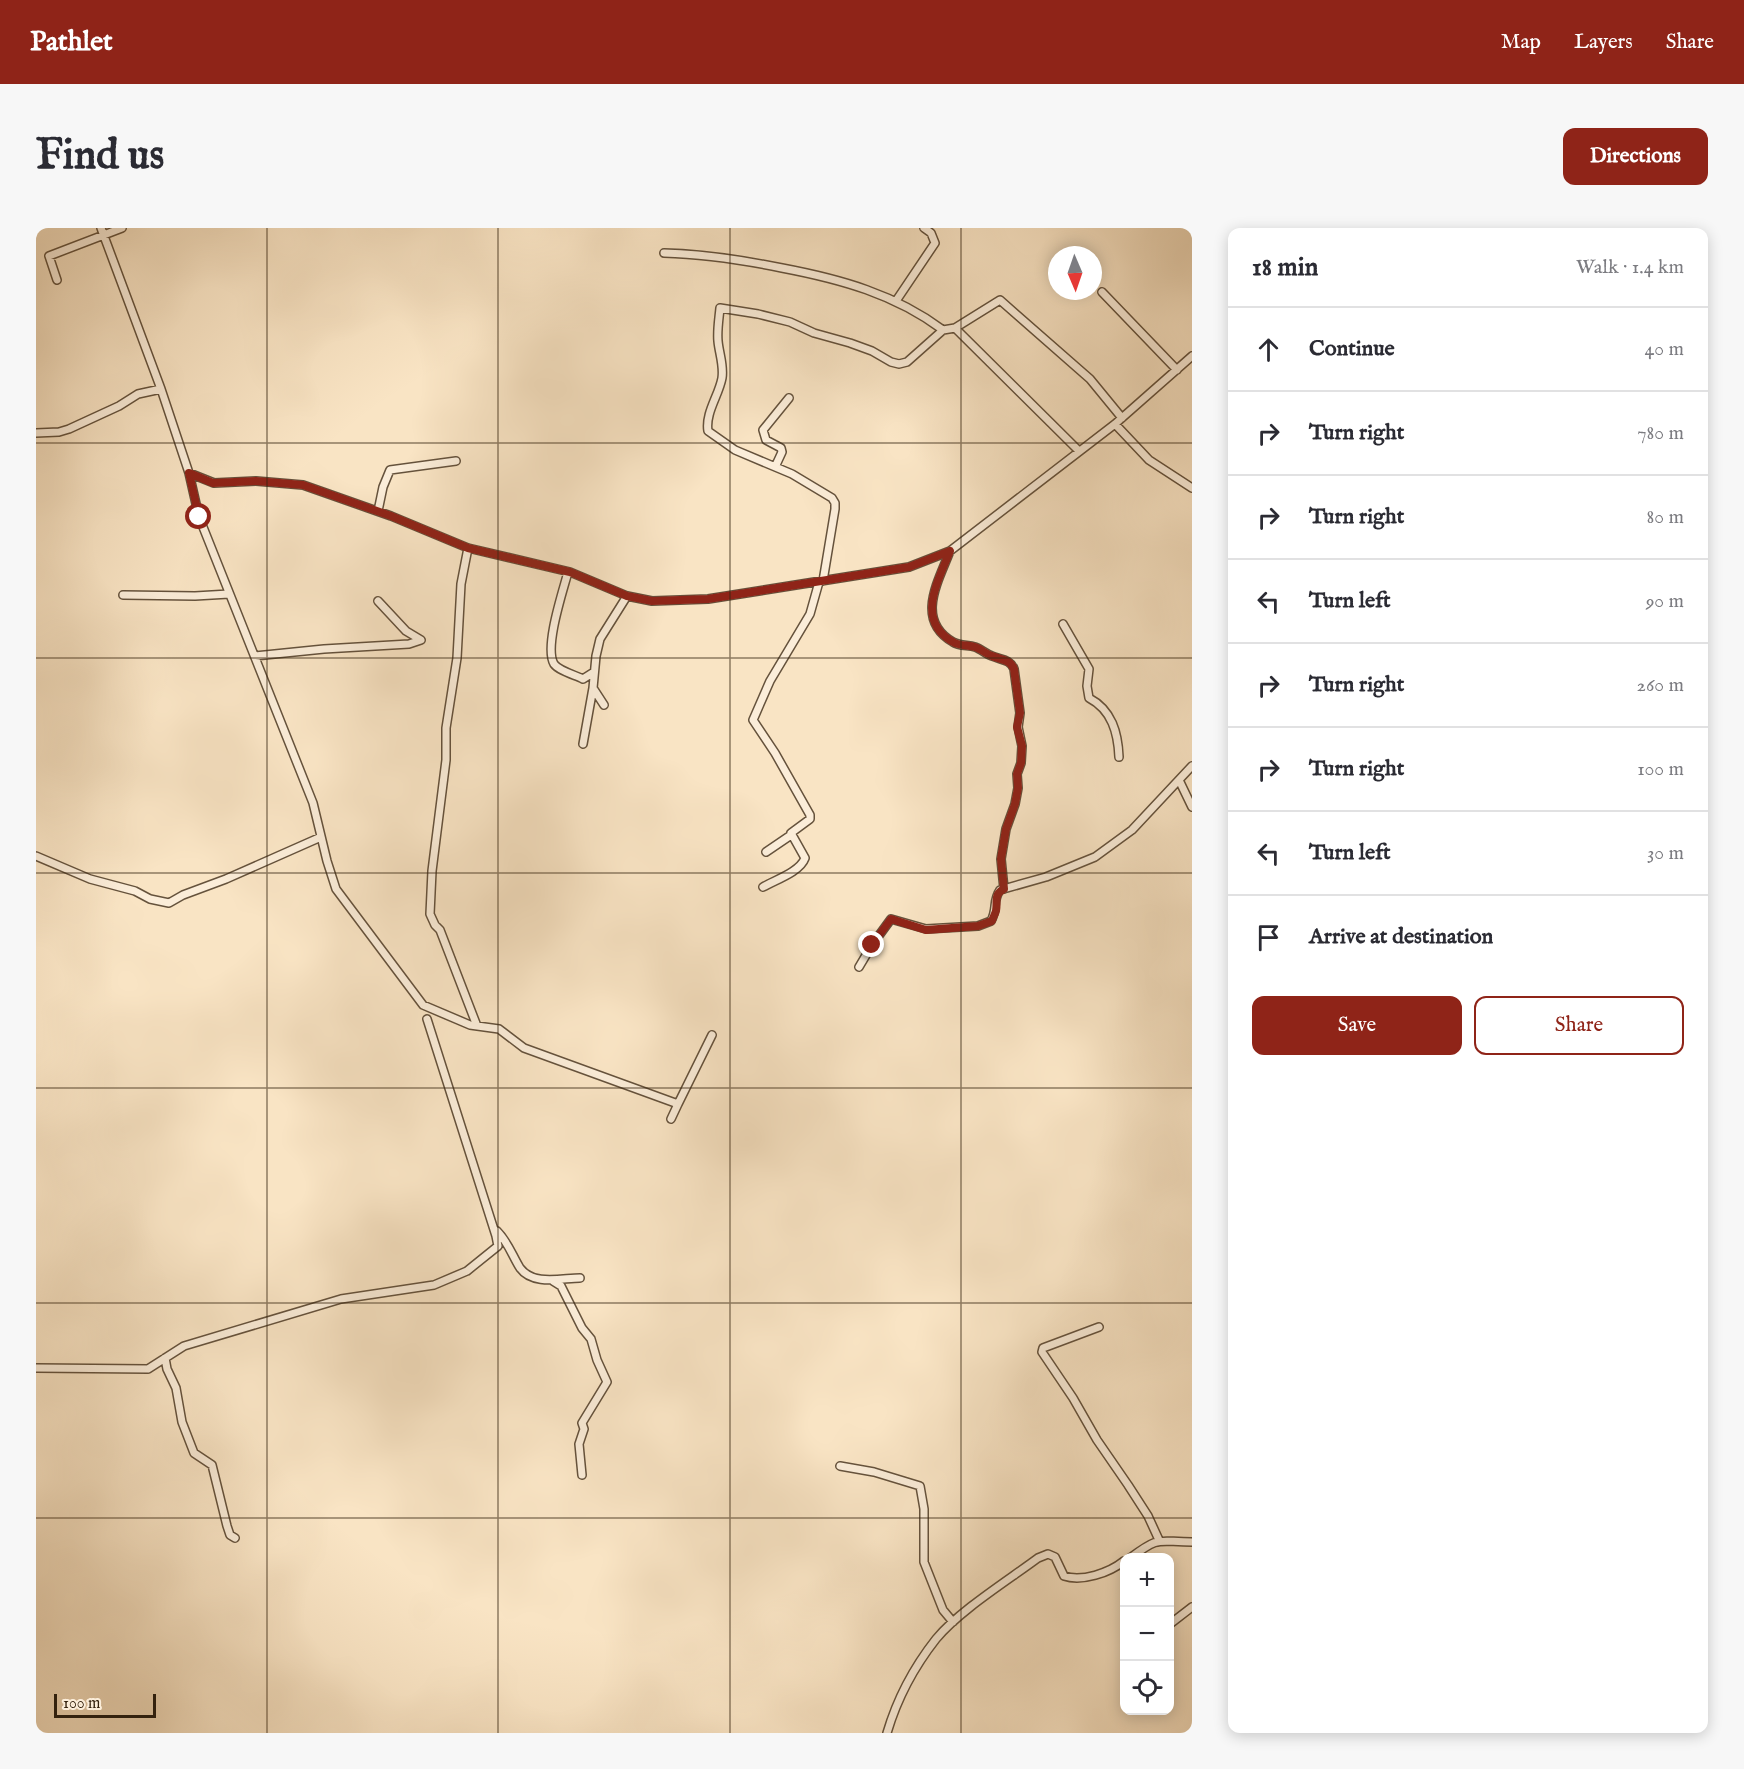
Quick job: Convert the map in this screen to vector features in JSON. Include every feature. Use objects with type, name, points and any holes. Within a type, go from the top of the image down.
[{"type":"street","points":[[57,280],[49,256],[102,232],[122,228]]},
{"type":"street","points":[[896,301],[935,243],[931,233],[924,228]]},
{"type":"street","points":[[102,232],[161,389],[189,473],[199,517],[313,803],[336,889],[423,1005],[477,1026],[499,1029],[524,1048],[678,1104]]},
{"type":"street","points":[[664,253],[748,261],[844,281],[923,314],[943,330]]},
{"type":"street","points":[[1102,292],[1177,370]]},
{"type":"street","points":[[766,852],[810,819],[809,812],[753,720],[770,681],[810,614],[821,582],[835,503],[832,498],[809,483],[776,465],[735,450],[708,431],[710,414],[722,379],[718,341],[720,308],[790,322],[814,333],[872,351],[899,364],[907,362],[943,330],[955,328],[1000,300],[1090,379],[1122,418]]},
{"type":"street","points":[[955,328],[1078,451]]},
{"type":"street","points":[[189,473],[213,483],[256,481],[303,485],[378,511],[468,548],[568,572],[627,596],[652,601],[708,599],[909,567],[950,551],[1115,424],[1192,356]]},
{"type":"street","points":[[36,433],[69,429],[119,406],[138,394],[161,389]]},
{"type":"street","points":[[776,465],[782,452],[781,448],[766,440],[763,430],[789,398]]},
{"type":"street","points":[[1115,424],[1149,460],[1192,488]]},
{"type":"street","points":[[378,511],[383,487],[390,470],[456,461]]},
{"type":"street","points":[[468,548],[461,584],[456,658],[446,728],[446,760],[433,861],[430,914],[440,930],[477,1026]]},
{"type":"street","points":[[950,551],[934,594],[931,615],[938,631],[955,643],[977,648],[1004,659],[1013,665],[1014,669],[1020,713],[1017,727],[1022,746],[1021,763],[1017,774],[1018,788],[1006,829],[1001,859],[1004,889]]},
{"type":"street","points":[[568,572],[556,612],[550,649],[554,663],[559,669],[583,680],[594,672]]},
{"type":"street","points":[[123,595],[229,594]]},
{"type":"street","points":[[583,744],[600,639],[627,596]]},
{"type":"street","points":[[255,656],[410,644],[421,640],[406,631],[378,601]]},
{"type":"street","points":[[1063,624],[1089,669],[1087,686],[1089,698],[1099,703],[1108,712],[1118,742],[1119,757]]},
{"type":"street","points":[[593,688],[604,705]]},
{"type":"street","points":[[859,967],[891,919],[926,930],[978,926],[992,921],[996,912],[995,897],[1000,890],[1046,877],[1095,857],[1132,830],[1192,766]]},
{"type":"street","points":[[1179,780],[1192,807]]},
{"type":"street","points":[[762,887],[799,867],[805,861],[791,835]]},
{"type":"street","points":[[36,856],[90,879],[169,903],[321,837]]},
{"type":"street","points":[[36,1368],[148,1369],[184,1346],[341,1299],[434,1285],[467,1271],[498,1246],[427,1019]]},
{"type":"street","points":[[671,1119],[712,1035]]},
{"type":"street","points":[[496,1236],[497,1231],[505,1239],[521,1270],[531,1276],[554,1281],[580,1278]]},
{"type":"street","points":[[554,1281],[561,1286],[591,1339],[607,1382],[582,1424],[584,1429],[579,1444],[582,1475]]},
{"type":"street","points":[[1099,1328],[1043,1348],[1042,1352],[1073,1398],[1096,1440],[1148,1516],[1159,1540]]},
{"type":"street","points":[[165,1358],[176,1388],[182,1422],[194,1453],[212,1465],[226,1526],[230,1535],[235,1538]]},
{"type":"street","points":[[840,1466],[874,1472],[920,1486],[924,1509],[924,1562],[943,1610],[953,1622]]},
{"type":"street","points":[[1136,1553],[1159,1540],[1192,1542]]},
{"type":"street","points":[[887,1733],[895,1705],[937,1638],[953,1622],[1038,1558],[1048,1554],[1054,1557],[1064,1576],[1072,1578],[1105,1572],[1120,1564]]},
{"type":"street","points":[[1174,1621],[1192,1607]]},
{"type":"route","points":[[199,517],[189,473],[213,483],[256,481],[303,485],[352,501],[468,548],[570,572],[627,596],[652,601],[708,599],[909,567],[950,551],[934,594],[931,615],[938,631],[955,643],[977,648],[1004,659],[1013,665],[1014,669],[1020,713],[1017,727],[1022,746],[1021,763],[1017,774],[1018,788],[1006,829],[1001,859],[1004,889],[1000,890],[995,897],[996,912],[992,921],[978,926],[926,930],[891,919],[872,945]]}]
